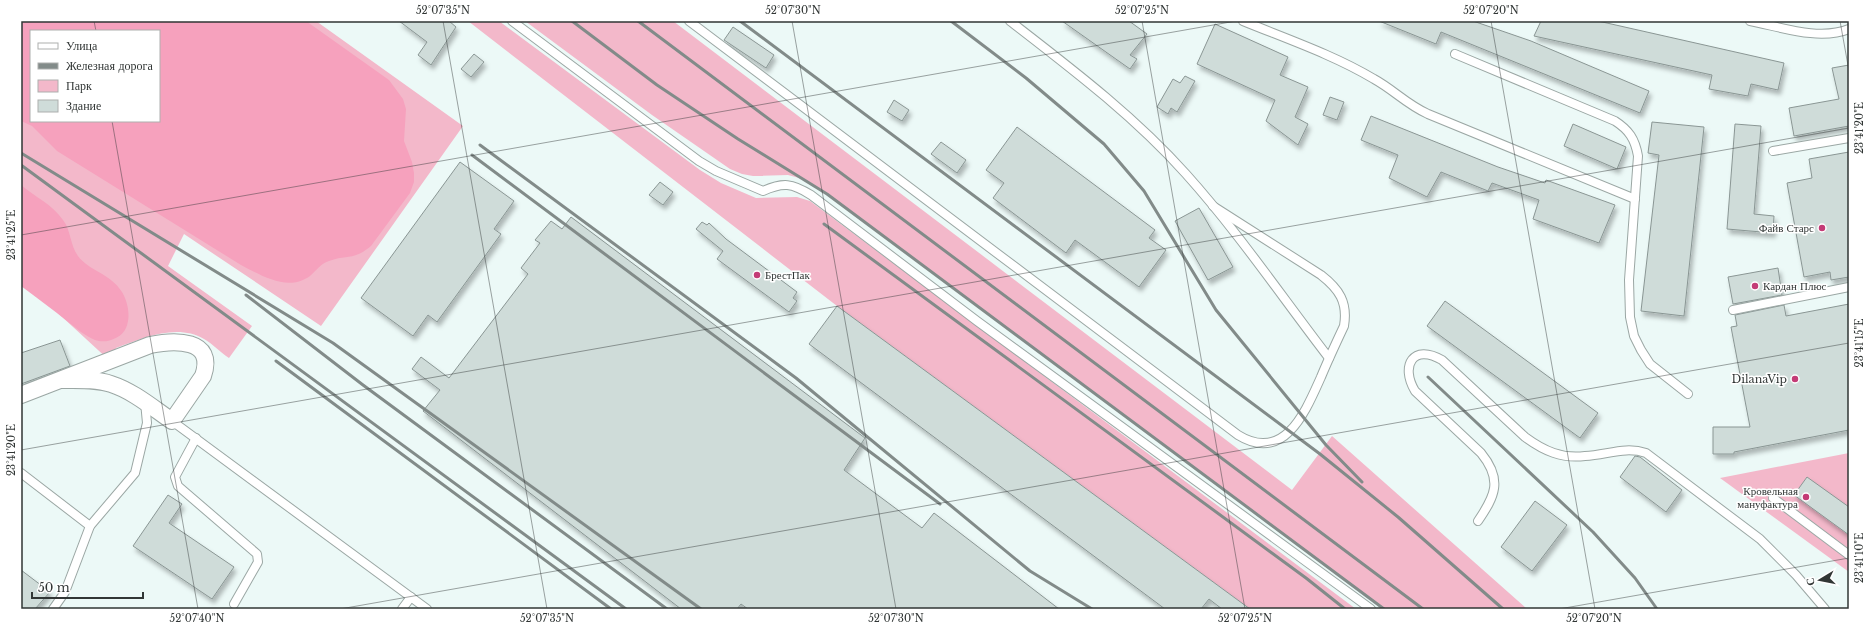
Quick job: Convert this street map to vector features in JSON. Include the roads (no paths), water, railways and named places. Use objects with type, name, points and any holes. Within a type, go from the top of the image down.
[{"type":"street","points":[[21,395],[150,345],[174,341],[186,342],[195,346],[202,352],[206,360],[206,368],[203,376],[172,421],[122,388],[94,380],[62,380]]},
{"type":"lane","points":[[512,21],[699,161],[716,171],[763,191],[781,185],[792,185],[811,195],[977,321],[1371,609]]},
{"type":"lane","points":[[689,21],[1248,441],[1269,443],[1282,438],[1290,431],[1302,416],[1344,326],[1346,316],[1345,305],[1340,294],[1321,275],[1213,206]]},
{"type":"lane","points":[[1010,21],[1090,84],[1134,122],[1186,174],[1213,206],[1329,358]]},
{"type":"lane","points":[[1243,21],[1330,57],[1374,79],[1412,107],[1635,199]]},
{"type":"lane","points":[[1750,21],[1808,32],[1825,33],[1849,29]]},
{"type":"lane","points":[[1455,54],[1615,121],[1626,128],[1636,146],[1638,156],[1628,300],[1634,336],[1650,364],[1688,394]]},
{"type":"lane","points":[[1773,152],[1849,138]]},
{"type":"lane","points":[[1733,310],[1849,287]]},
{"type":"lane","points":[[1478,521],[1494,494],[1492,472],[1487,461],[1481,454],[1415,391],[1408,374],[1409,365],[1415,356],[1423,353],[1433,355],[1442,360],[1525,437],[1537,446],[1552,453],[1569,457],[1586,456],[1627,449],[1646,453],[1760,540],[1796,575],[1825,609]]},
{"type":"lane","points":[[53,609],[65,592],[90,526],[135,473],[147,423],[145,402]]},
{"type":"lane","points":[[172,421],[427,609]]},
{"type":"lane","points":[[196,438],[176,477],[178,486],[257,554],[258,562],[234,604]]},
{"type":"lane","points":[[21,473],[90,526]]},
{"type":"lane","points":[[1773,498],[1849,556]]},
{"type":"lane","points":[[402,609],[411,597]]},
{"type":"railway","points":[[572,21],[657,85],[738,139],[827,194],[1384,609]]},
{"type":"railway","points":[[638,21],[1423,609]]},
{"type":"railway","points":[[740,21],[1320,454],[1398,517],[1503,609]]},
{"type":"railway","points":[[951,21],[1026,78],[1104,144],[1144,191],[1216,310],[1326,445],[1362,482]]},
{"type":"railway","points":[[480,145],[796,378],[1030,571],[1092,609]]},
{"type":"railway","points":[[21,153],[333,343],[701,609]]},
{"type":"railway","points":[[472,155],[940,504]]},
{"type":"railway","points":[[21,165],[626,609]]},
{"type":"railway","points":[[824,224],[1306,578],[1345,609]]},
{"type":"railway","points":[[246,295],[363,385],[667,609]]},
{"type":"railway","points":[[276,361],[611,609]]},
{"type":"railway","points":[[1428,377],[1593,532],[1635,578],[1657,609]]},
{"type":"place","name":"Файв Старс","points":[[1822,228]]},
{"type":"place","name":"БрестПак","points":[[757,275]]},
{"type":"place","name":"Кардан Плюс","points":[[1755,286]]},
{"type":"place","name":"DilanaVip","points":[[1795,379]]},
{"type":"place","name":"Кровельная мануфактура","points":[[1806,497]]}]
